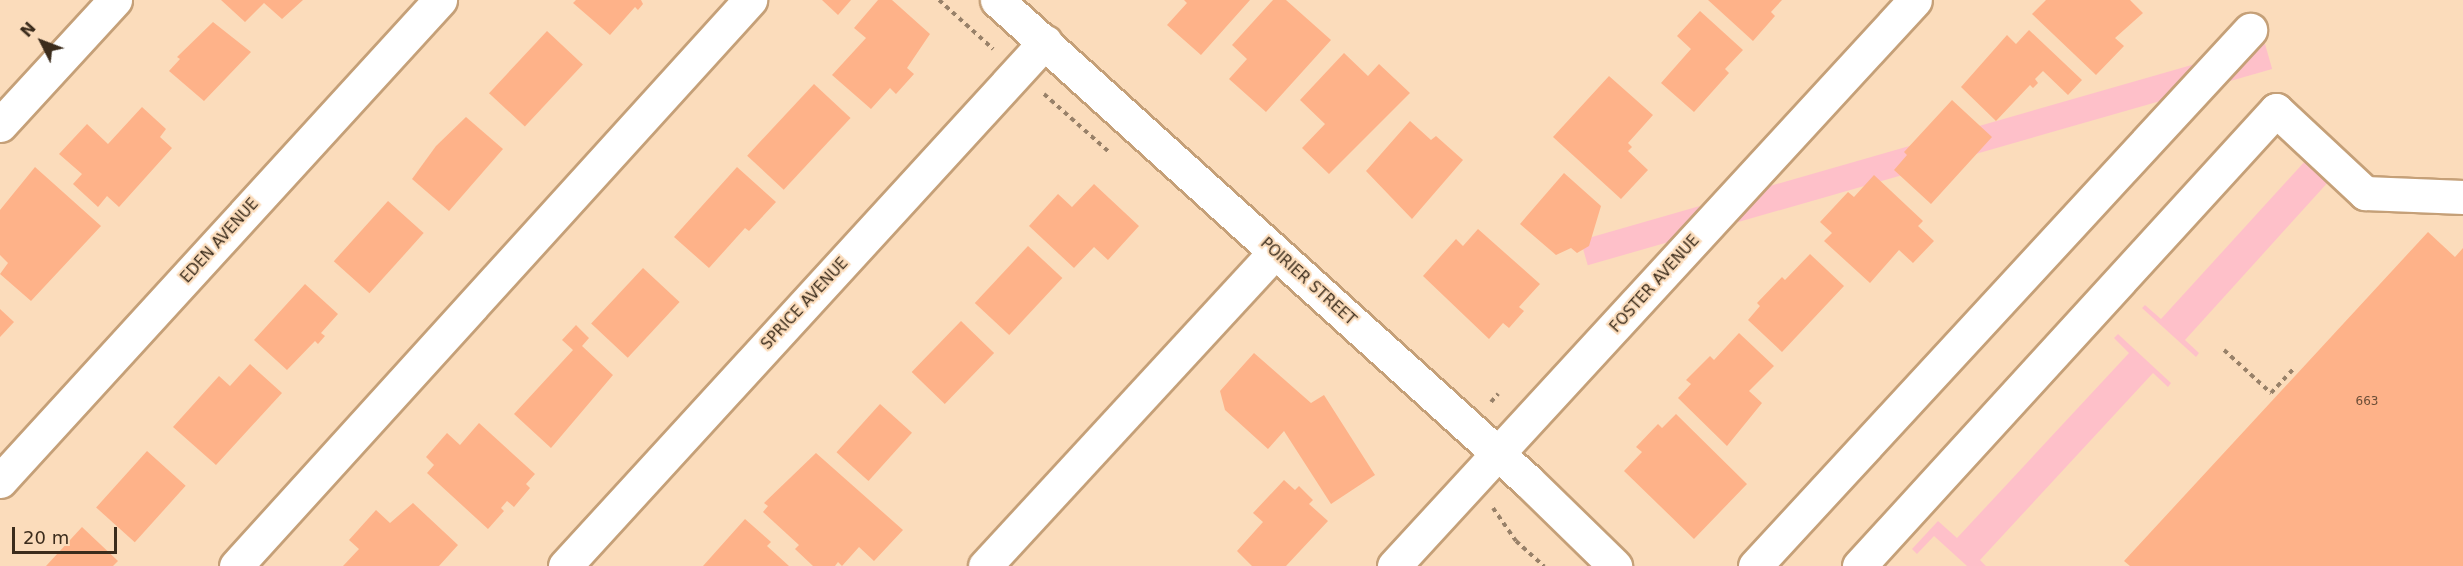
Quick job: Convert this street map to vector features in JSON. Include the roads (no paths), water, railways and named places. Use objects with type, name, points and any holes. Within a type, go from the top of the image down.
[{"type":"street","points":[[0,125],[115,0]]},
{"type":"street","name":"EDEN AVENUE","points":[[0,482],[440,0]]},
{"type":"street","points":[[236,566],[750,0]]},
{"type":"street","name":"POIRIER STREET","points":[[997,0],[1498,455],[1615,566]]},
{"type":"street","name":"FOSTER AVENUE","points":[[1394,566],[1915,0]]},
{"type":"street","points":[[1755,566],[2250,30]]},
{"type":"street","name":"SPRICE AVENUE","points":[[565,566],[1045,42]]},
{"type":"street","points":[[1859,566],[2276,110],[2365,194],[2463,197]]},
{"type":"street","points":[[985,566],[1275,252]]}]
